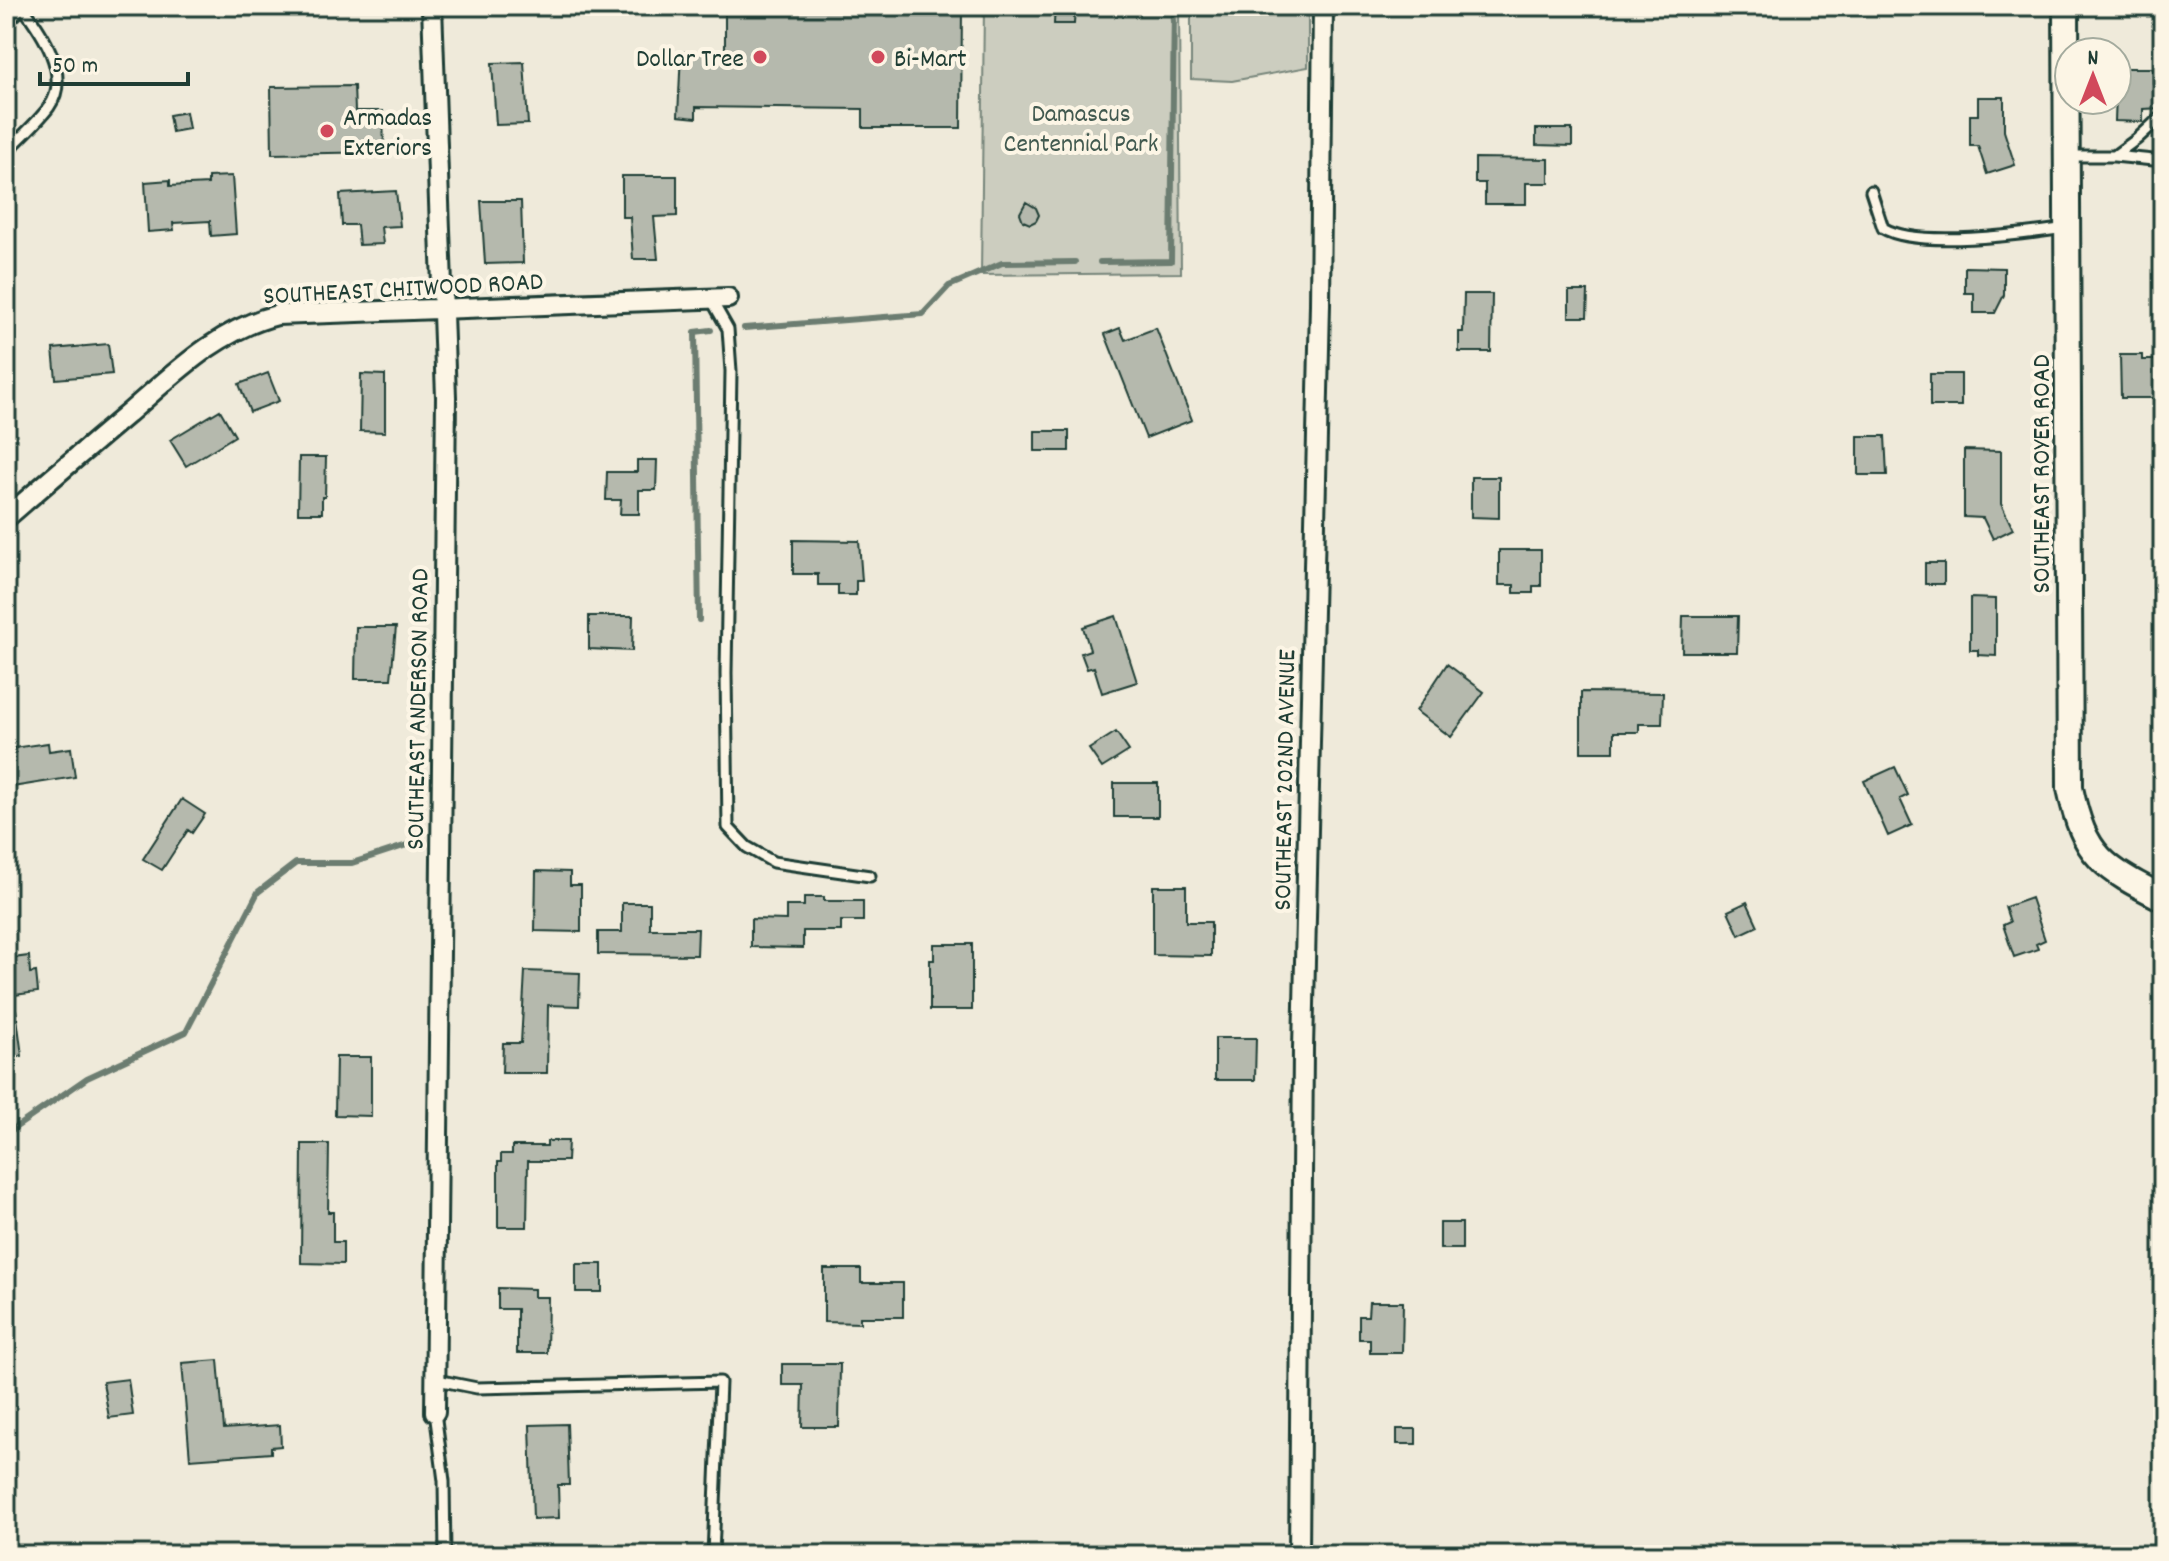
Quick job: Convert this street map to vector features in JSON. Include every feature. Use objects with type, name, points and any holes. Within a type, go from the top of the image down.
[{"type":"street","name":"SOUTHEAST ANDERSON ROAD","points":[[432,6],[446,397],[435,1412]]},
{"type":"street","name":"SOUTHEAST 202ND AVENUE","points":[[1299,1555],[1303,1049],[1320,320],[1323,6]]},
{"type":"street","name":"SOUTHEAST ROYER ROAD","points":[[2066,6],[2070,788],[2081,832],[2092,850],[2105,865],[2163,898]]},
{"type":"street","name":"SOUTHEAST CHITWOOD ROAD","points":[[6,518],[183,366],[243,325],[277,315],[720,298]]},
{"type":"lane","points":[[6,152],[50,106],[57,81],[44,35],[22,6]]},
{"type":"lane","points":[[2114,156],[2163,115]]},
{"type":"lane","points":[[2067,156],[2114,156],[2163,161]]},
{"type":"lane","points":[[1871,191],[1883,228],[1896,236],[1976,238],[2067,228]]},
{"type":"lane","points":[[720,298],[728,329],[731,371],[726,673],[728,827],[747,847],[773,862],[870,876]]},
{"type":"lane","points":[[437,1380],[477,1388],[720,1382],[713,1555]]},
{"type":"lane","points":[[435,1412],[444,1481],[445,1555]]},
{"type":"green space","name":"Damascus Centennial Park","points":[[984,6],[1179,6],[1181,273],[981,275]]},
{"type":"green space","points":[[1191,6],[1308,6],[1308,67],[1232,81],[1191,79]]},
{"type":"building","name":"Bi-Mart","points":[[725,6],[962,6],[961,128],[863,128],[863,109],[696,107],[696,118],[678,116],[681,52],[725,53]]},
{"type":"building","points":[[1055,6],[1075,6],[1074,24],[1054,24]]},
{"type":"building","points":[[524,62],[528,124],[496,125],[492,63]]},
{"type":"building","points":[[2133,68],[2153,68],[2153,83],[2163,83],[2163,108],[2143,109],[2143,122],[2115,121],[2115,116],[2133,116]]},
{"type":"building","name":"Armadas Exteriors","points":[[354,86],[355,111],[383,111],[384,152],[272,154],[271,87]]},
{"type":"building","points":[[1978,97],[2004,97],[2004,131],[2015,165],[1987,174],[1978,146],[1970,146],[1970,115],[1978,115]]},
{"type":"building","points":[[186,112],[189,129],[172,132],[169,115]]},
{"type":"building","points":[[1536,129],[1572,129],[1572,146],[1536,145]]},
{"type":"building","points":[[1475,158],[1549,159],[1549,183],[1526,183],[1526,204],[1485,204],[1485,183],[1475,183]]},
{"type":"building","points":[[232,176],[236,234],[211,236],[210,221],[173,223],[174,230],[148,232],[145,182],[170,180],[170,186],[208,184],[208,177]]},
{"type":"building","points":[[622,176],[677,176],[677,216],[654,217],[658,259],[633,259],[630,217],[622,217]]},
{"type":"building","points":[[396,191],[400,226],[381,227],[383,244],[359,245],[357,225],[342,225],[340,194]]},
{"type":"building","points":[[481,201],[521,201],[523,263],[485,264]]},
{"type":"building","points":[[1026,202],[1036,208],[1039,215],[1030,224],[1023,221],[1020,213]]},
{"type":"building","points":[[1965,267],[2004,268],[2004,295],[1995,313],[1974,313],[1974,293],[1965,293]]},
{"type":"building","points":[[1569,291],[1588,291],[1587,317],[1569,317]]},
{"type":"building","points":[[1464,294],[1492,294],[1491,352],[1459,352]]},
{"type":"building","points":[[1120,328],[1125,340],[1156,328],[1192,420],[1146,438],[1105,334]]},
{"type":"building","points":[[108,344],[112,374],[56,379],[53,349]]},
{"type":"building","points":[[2120,355],[2142,355],[2142,360],[2163,360],[2163,398],[2121,398]]},
{"type":"building","points":[[268,373],[279,401],[250,412],[239,384]]},
{"type":"building","points":[[361,374],[385,375],[385,432],[360,431]]},
{"type":"building","points":[[1930,374],[1961,374],[1961,406],[1930,406]]},
{"type":"building","points":[[220,410],[235,436],[186,466],[170,440]]},
{"type":"building","points":[[1035,431],[1069,431],[1069,451],[1035,451]]},
{"type":"building","points":[[1858,436],[1885,436],[1887,475],[1858,475]]},
{"type":"building","points":[[1964,450],[2001,451],[2001,504],[2013,529],[1993,539],[1983,518],[1964,517]]},
{"type":"building","points":[[299,457],[326,457],[322,513],[298,513]]},
{"type":"building","points":[[637,460],[657,460],[656,490],[639,490],[639,514],[620,514],[621,500],[606,500],[607,472],[637,472]]},
{"type":"building","points":[[1471,477],[1499,477],[1499,518],[1471,517]]},
{"type":"building","points":[[793,540],[859,541],[862,581],[856,581],[856,595],[838,595],[838,585],[818,585],[818,574],[793,574]]},
{"type":"building","points":[[1499,550],[1541,550],[1541,586],[1533,586],[1533,593],[1514,593],[1514,585],[1499,585]]},
{"type":"building","points":[[1925,563],[1944,563],[1944,584],[1925,584]]},
{"type":"building","points":[[1970,598],[1996,599],[1996,656],[1978,655],[1978,650],[1970,650]]},
{"type":"building","points":[[589,616],[633,616],[632,651],[589,649]]},
{"type":"building","points":[[1116,616],[1137,682],[1102,693],[1094,667],[1087,669],[1081,653],[1090,650],[1083,627]]},
{"type":"building","points":[[1683,616],[1738,616],[1737,652],[1682,652]]},
{"type":"building","points":[[356,627],[396,627],[391,679],[355,679]]},
{"type":"building","points":[[1447,664],[1484,692],[1451,737],[1416,711]]},
{"type":"building","points":[[1581,692],[1663,693],[1662,724],[1639,724],[1639,732],[1614,732],[1614,752],[1581,752]]},
{"type":"building","points":[[1116,732],[1129,751],[1102,768],[1089,749]]},
{"type":"building","points":[[48,743],[49,751],[71,748],[75,777],[6,788],[6,749]]},
{"type":"building","points":[[1895,767],[1908,795],[1900,799],[1912,825],[1888,836],[1864,781]]},
{"type":"building","points":[[1114,783],[1158,783],[1158,817],[1114,817]]},
{"type":"building","points":[[182,799],[205,814],[192,833],[188,830],[162,870],[143,859]]},
{"type":"building","points":[[536,871],[570,872],[570,885],[581,885],[581,932],[535,931]]},
{"type":"building","points":[[1153,886],[1186,886],[1186,922],[1211,922],[1211,956],[1153,955]]},
{"type":"building","points":[[804,897],[824,897],[824,901],[863,901],[863,921],[841,921],[841,931],[803,931],[803,948],[751,947],[751,919],[786,920],[786,906],[804,906]]},
{"type":"building","points":[[2031,898],[2045,940],[2036,944],[2038,949],[2014,957],[2003,925],[2010,922],[2005,907]]},
{"type":"building","points":[[1747,902],[1758,926],[1739,935],[1728,911]]},
{"type":"building","points":[[622,903],[650,903],[650,929],[698,929],[697,955],[598,954],[598,932],[622,932]]},
{"type":"building","points":[[934,944],[972,944],[972,1010],[930,1010],[930,960],[934,960]]},
{"type":"building","points":[[29,956],[30,973],[36,972],[38,992],[6,996],[6,959]]},
{"type":"building","points":[[525,971],[580,973],[579,1006],[548,1005],[547,1073],[502,1073],[503,1043],[521,1043]]},
{"type":"building","points":[[16,1010],[22,1056],[6,1058],[6,1011]]},
{"type":"building","points":[[1215,1038],[1256,1038],[1255,1080],[1215,1080]]},
{"type":"building","points":[[336,1057],[371,1057],[371,1116],[335,1115]]},
{"type":"building","points":[[547,1141],[568,1141],[567,1161],[528,1161],[527,1227],[498,1227],[498,1162],[501,1162],[501,1154],[512,1154],[512,1146],[547,1146]]},
{"type":"building","points":[[302,1144],[329,1144],[328,1212],[333,1212],[333,1242],[343,1242],[343,1264],[301,1263]]},
{"type":"building","points":[[1440,1223],[1462,1223],[1462,1249],[1440,1249]]},
{"type":"building","points":[[576,1264],[602,1264],[602,1292],[576,1292]]},
{"type":"building","points":[[824,1269],[861,1269],[861,1283],[903,1283],[903,1317],[860,1317],[860,1323],[824,1322]]},
{"type":"building","points":[[498,1288],[534,1289],[534,1297],[548,1297],[547,1353],[517,1353],[517,1309],[498,1309]]},
{"type":"building","points":[[1369,1302],[1403,1302],[1402,1353],[1370,1353],[1370,1339],[1359,1339],[1359,1316],[1368,1316]]},
{"type":"building","points":[[218,1360],[224,1429],[280,1425],[281,1446],[271,1447],[271,1453],[190,1459],[182,1363]]},
{"type":"building","points":[[782,1364],[840,1364],[839,1427],[802,1427],[803,1385],[782,1385]]},
{"type":"building","points":[[128,1379],[133,1415],[109,1418],[103,1382]]},
{"type":"building","points":[[567,1424],[569,1485],[558,1485],[559,1518],[533,1519],[530,1425]]},
{"type":"building","points":[[1397,1429],[1416,1429],[1416,1444],[1397,1444]]},
{"type":"waterway","points":[[1100,262],[1171,261],[1174,6]]},
{"type":"waterway","points":[[744,328],[923,314],[949,286],[1002,263],[1075,262]]},
{"type":"waterway","points":[[699,620],[695,332],[711,330]]},
{"type":"waterway","points":[[6,1134],[87,1078],[186,1032],[258,892],[296,863],[352,863],[416,842]]},
{"type":"place","name":"Dollar Tree","points":[[760,57]]},
{"type":"place","name":"Bi-Mart","points":[[878,57]]},
{"type":"place","name":"Armadas Exteriors","points":[[327,131]]}]
